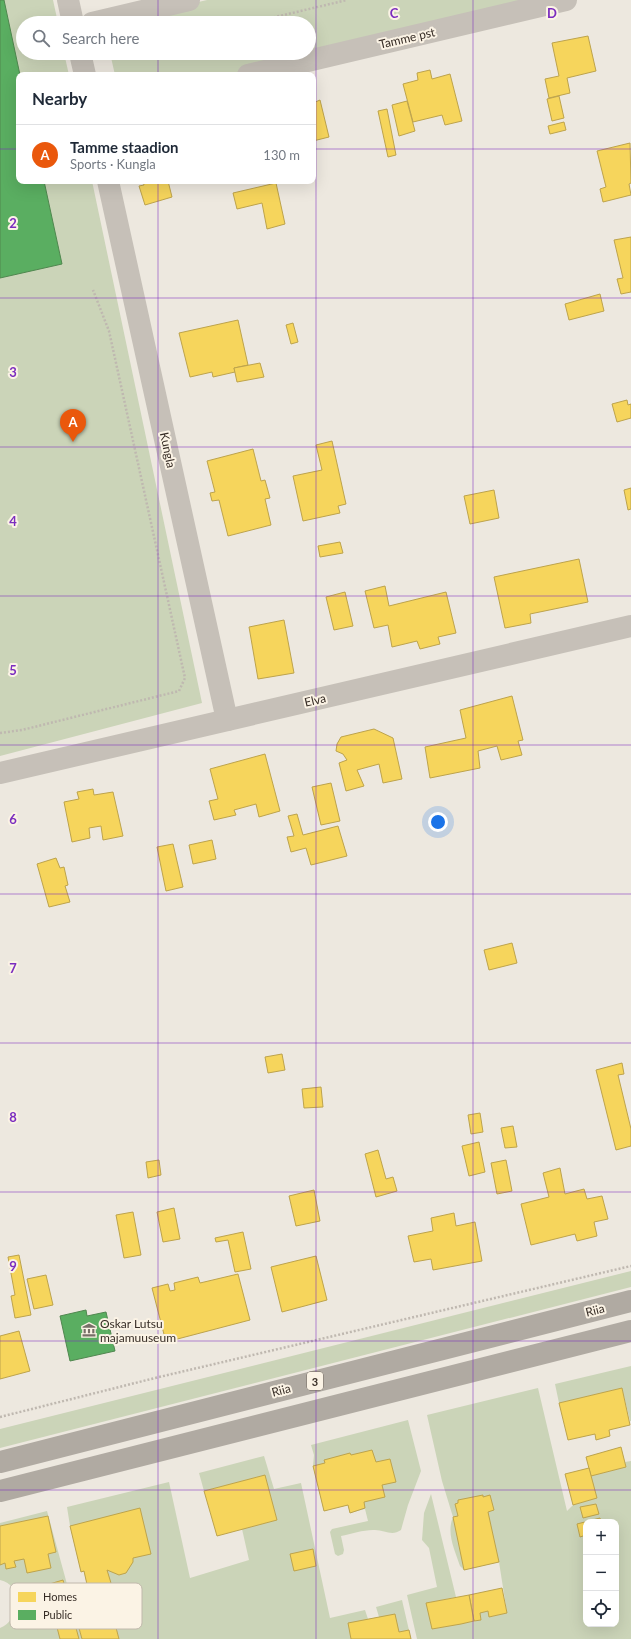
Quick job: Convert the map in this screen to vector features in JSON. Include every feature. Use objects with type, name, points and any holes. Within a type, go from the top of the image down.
[{"type":"highway","name":"Riia","points":[[0,1462],[631,1301]]},
{"type":"highway","points":[[0,1491],[631,1331]]},
{"type":"street","points":[[68,0],[71,16]]},
{"type":"street","points":[[122,16],[189,0]]},
{"type":"street","name":"Tamme pst","points":[[316,59],[566,0]]},
{"type":"street","points":[[82,60],[84,72]]},
{"type":"street","name":"Tamme pst","points":[[261,72],[312,60]]},
{"type":"street","name":"Kungla","points":[[109,184],[227,720]]},
{"type":"street","name":"Elva","points":[[0,773],[631,626]]},
{"type":"path","points":[[280,16],[347,0]]},
{"type":"path","points":[[0,733],[22,730],[178,692],[185,678],[109,331],[93,290]]},
{"type":"path","points":[[0,1417],[155,1378],[631,1266]]},
{"type":"green space","points":[[0,0],[53,0],[56,16],[16,16],[16,60],[66,60],[68,72],[16,72],[16,184],[93,184],[202,703],[0,756]]},
{"type":"green space","points":[[207,0],[547,0],[316,54],[316,16],[139,16]]},
{"type":"green space","points":[[112,60],[291,60],[240,72],[114,72]]},
{"type":"green space","points":[[631,1271],[631,1287],[0,1448],[0,1429]]},
{"type":"green space","points":[[631,1366],[631,1421],[622,1388],[559,1403],[555,1384]]},
{"type":"green space","points":[[538,1388],[567,1511],[573,1505],[597,1498],[591,1476],[626,1467],[625,1462],[631,1461],[631,1639],[417,1639],[407,1595],[437,1587],[429,1548],[422,1540],[424,1513],[431,1494],[456,1597],[427,1603],[432,1629],[481,1620],[480,1613],[488,1611],[490,1617],[507,1613],[499,1562],[464,1570],[460,1566],[450,1529],[453,1517],[442,1481],[427,1415]]},
{"type":"green space","points":[[408,1420],[421,1471],[408,1505],[401,1530],[391,1533],[369,1530],[341,1536],[344,1550],[343,1554],[338,1556],[335,1554],[330,1532],[332,1529],[368,1521],[365,1509],[350,1513],[348,1505],[324,1511],[313,1466],[314,1455],[311,1445]]},
{"type":"green space","points":[[264,1456],[274,1489],[301,1483],[330,1618],[365,1610],[368,1619],[379,1617],[376,1607],[402,1600],[411,1639],[119,1639],[116,1629],[142,1629],[142,1583],[87,1583],[84,1572],[81,1572],[67,1507],[169,1482],[190,1578],[249,1560],[242,1529],[277,1520],[265,1475],[204,1491],[199,1473]]},
{"type":"green space","points":[[47,1511],[67,1583],[10,1583],[10,1585],[0,1580],[0,1523]]},
{"type":"green space","points":[[10,1620],[10,1629],[79,1629],[82,1639],[0,1639],[0,1628]]},
{"type":"building: Homes","points":[[588,36],[596,71],[567,78],[570,93],[549,98],[545,79],[559,76],[552,43]]},
{"type":"building: Homes","points":[[430,70],[432,79],[450,74],[462,121],[445,125],[442,115],[413,122],[403,84],[418,80],[417,73]]},
{"type":"building: Homes","points":[[559,96],[564,118],[552,121],[547,99]]},
{"type":"building: Homes","points":[[320,100],[329,137],[316,140],[316,102]]},
{"type":"building: Homes","points":[[407,101],[415,131],[399,136],[392,105]]},
{"type":"building: Homes","points":[[387,109],[396,155],[388,157],[378,111]]},
{"type":"building: Homes","points":[[564,122],[566,130],[550,134],[548,126]]},
{"type":"building: Homes","points":[[630,143],[631,183],[629,184],[631,195],[603,202],[600,189],[606,187],[597,151]]},
{"type":"building: Homes","points":[[169,184],[172,197],[145,205],[139,186]]},
{"type":"building: Homes","points":[[276,184],[285,224],[267,229],[262,203],[237,209],[233,193]]},
{"type":"building: Homes","points":[[631,237],[631,292],[621,294],[617,279],[623,278],[614,240]]},
{"type":"building: Homes","points":[[600,294],[604,311],[569,320],[565,304]]},
{"type":"building: Homes","points":[[238,320],[248,365],[234,368],[235,372],[213,377],[212,372],[190,377],[179,333]]},
{"type":"building: Homes","points":[[293,323],[298,342],[291,344],[286,325]]},
{"type":"building: Homes","points":[[260,363],[264,377],[237,382],[234,368]]},
{"type":"building: Homes","points":[[627,400],[628,405],[631,404],[631,418],[617,422],[612,404]]},
{"type":"building: Homes","points":[[332,441],[346,504],[338,506],[340,513],[303,521],[293,476],[322,470],[316,445]]},
{"type":"building: Homes","points":[[253,449],[261,481],[265,480],[270,498],[265,499],[271,525],[228,536],[219,500],[212,501],[210,493],[215,492],[207,461]]},
{"type":"building: Homes","points":[[631,488],[631,509],[628,510],[624,490]]},
{"type":"building: Homes","points":[[494,490],[499,518],[470,524],[464,496]]},
{"type":"building: Homes","points":[[340,542],[343,553],[320,557],[318,546]]},
{"type":"building: Homes","points":[[579,559],[588,602],[530,614],[531,623],[505,628],[494,577]]},
{"type":"building: Homes","points":[[385,586],[389,606],[446,592],[456,633],[438,637],[440,644],[420,649],[417,641],[392,647],[388,625],[374,628],[365,591]]},
{"type":"building: Homes","points":[[345,592],[353,626],[334,630],[326,597]]},
{"type":"building: Homes","points":[[284,620],[294,673],[258,679],[249,627]]},
{"type":"building: Homes","points":[[512,696],[523,740],[518,741],[522,755],[501,760],[497,746],[478,751],[480,768],[430,778],[425,747],[466,738],[460,710]]},
{"type":"building: Homes","points":[[374,729],[393,738],[402,779],[383,783],[379,764],[357,770],[364,786],[346,791],[339,763],[347,760],[343,754],[336,751],[337,744],[341,737]]},
{"type":"building: Homes","points":[[265,754],[280,811],[259,817],[256,804],[234,810],[236,815],[214,820],[209,801],[218,799],[210,769]]},
{"type":"building: Homes","points":[[331,783],[340,821],[321,825],[312,787]]},
{"type":"building: Homes","points":[[93,789],[94,795],[113,792],[123,836],[103,840],[101,826],[89,828],[90,838],[72,842],[64,802],[79,799],[77,792]]},
{"type":"building: Homes","points":[[297,814],[303,835],[338,826],[347,856],[311,865],[306,848],[291,852],[287,837],[294,836],[288,816]]},
{"type":"building: Homes","points":[[212,840],[216,859],[193,864],[189,845]]},
{"type":"building: Homes","points":[[173,844],[183,887],[166,891],[157,847]]},
{"type":"building: Homes","points":[[56,858],[60,868],[64,867],[68,885],[65,886],[70,902],[49,907],[37,864]]},
{"type":"building: Homes","points":[[512,943],[517,963],[489,970],[484,950]]},
{"type":"building: Homes","points":[[282,1054],[285,1070],[268,1073],[265,1057]]},
{"type":"building: Homes","points":[[622,1063],[624,1074],[618,1075],[631,1129],[631,1146],[616,1150],[596,1070]]},
{"type":"building: Homes","points":[[321,1087],[323,1107],[304,1108],[302,1089]]},
{"type":"building: Homes","points":[[480,1113],[483,1132],[471,1134],[468,1115]]},
{"type":"building: Homes","points":[[513,1126],[517,1147],[505,1148],[501,1128]]},
{"type":"building: Homes","points":[[479,1142],[485,1172],[469,1176],[462,1146]]},
{"type":"building: Homes","points":[[378,1150],[386,1179],[393,1177],[397,1191],[376,1197],[365,1154]]},
{"type":"building: Homes","points":[[159,1160],[161,1175],[148,1178],[146,1162]]},
{"type":"building: Homes","points":[[506,1160],[512,1191],[497,1194],[491,1163]]},
{"type":"building: Homes","points":[[560,1168],[565,1194],[584,1189],[587,1199],[602,1196],[608,1219],[594,1222],[597,1236],[577,1241],[575,1234],[531,1245],[521,1204],[549,1197],[543,1173]]},
{"type":"building: Homes","points":[[314,1190],[320,1221],[296,1226],[289,1196]]},
{"type":"building: Homes","points":[[174,1208],[180,1239],[163,1242],[157,1212]]},
{"type":"building: Homes","points":[[133,1212],[141,1255],[124,1258],[116,1215]]},
{"type":"building: Homes","points":[[454,1213],[456,1226],[475,1222],[482,1261],[433,1270],[431,1259],[414,1262],[408,1236],[433,1231],[431,1218]]},
{"type":"building: Homes","points":[[243,1232],[251,1269],[235,1272],[228,1240],[216,1242],[215,1238]]},
{"type":"building: Homes","points":[[19,1255],[31,1315],[15,1318],[11,1296],[15,1295],[8,1257]]},
{"type":"building: Homes","points":[[316,1256],[327,1300],[282,1312],[271,1267]]},
{"type":"building: Homes","points":[[238,1274],[250,1320],[166,1342],[152,1288],[168,1284],[170,1291],[175,1290],[174,1283],[198,1277],[200,1283]]},
{"type":"building: Homes","points":[[46,1275],[53,1305],[34,1309],[27,1279]]},
{"type":"building: Homes","points":[[19,1331],[30,1371],[0,1379],[0,1336]]},
{"type":"building: Homes","points":[[622,1388],[630,1425],[609,1430],[610,1436],[596,1440],[595,1434],[568,1440],[559,1403]]},
{"type":"building: Homes","points":[[621,1447],[626,1467],[591,1476],[586,1457]]},
{"type":"building: Homes","points":[[372,1450],[376,1462],[390,1459],[396,1482],[382,1485],[385,1497],[364,1502],[365,1508],[350,1513],[348,1505],[324,1511],[313,1466],[325,1463],[324,1460],[350,1453],[351,1455]]},
{"type":"building: Homes","points":[[589,1468],[597,1498],[573,1505],[565,1474]]},
{"type":"building: Homes","points":[[265,1475],[277,1520],[217,1536],[204,1491]]},
{"type":"building: Homes","points":[[483,1495],[483,1497],[490,1495],[494,1510],[488,1512],[499,1562],[464,1570],[453,1517],[458,1516],[455,1504],[458,1503],[458,1500]]},
{"type":"building: Homes","points":[[596,1504],[599,1514],[583,1518],[580,1507]]},
{"type":"building: Homes","points":[[140,1508],[151,1554],[133,1558],[133,1562],[126,1573],[119,1575],[107,1570],[111,1583],[87,1583],[84,1571],[81,1572],[70,1526]]},
{"type":"building: Homes","points":[[48,1516],[56,1552],[48,1554],[51,1568],[27,1573],[24,1559],[14,1561],[16,1567],[6,1569],[5,1563],[0,1565],[0,1526]]},
{"type":"building: Homes","points":[[583,1522],[583,1536],[580,1537],[577,1524]]},
{"type":"building: Homes","points":[[313,1549],[316,1566],[294,1571],[290,1554]]},
{"type":"building: Homes","points":[[63,1580],[64,1583],[53,1583]]},
{"type":"building: Homes","points":[[502,1588],[507,1613],[489,1617],[488,1611],[480,1613],[481,1620],[474,1621],[469,1595]]},
{"type":"building: Homes","points":[[469,1595],[474,1621],[432,1629],[426,1603]]},
{"type":"building: Homes","points":[[395,1614],[399,1632],[409,1630],[411,1639],[351,1639],[348,1623]]},
{"type":"building: Homes","points":[[57,1629],[76,1629],[79,1639],[60,1639]]},
{"type":"building: Homes","points":[[79,1629],[116,1629],[119,1639],[82,1639]]},
{"type":"building: Public","points":[[0,0],[4,0],[19,72],[16,72],[16,184],[45,184],[62,264],[0,278]]},
{"type":"building: Public","points":[[86,1310],[87,1316],[106,1312],[115,1351],[70,1361],[60,1316]]},
{"type":"place","name":"Tamme staadion","points":[[73,442]]},
{"type":"place","name":"Oskar Lutsu majamuuseum","points":[[89,1330]]}]
